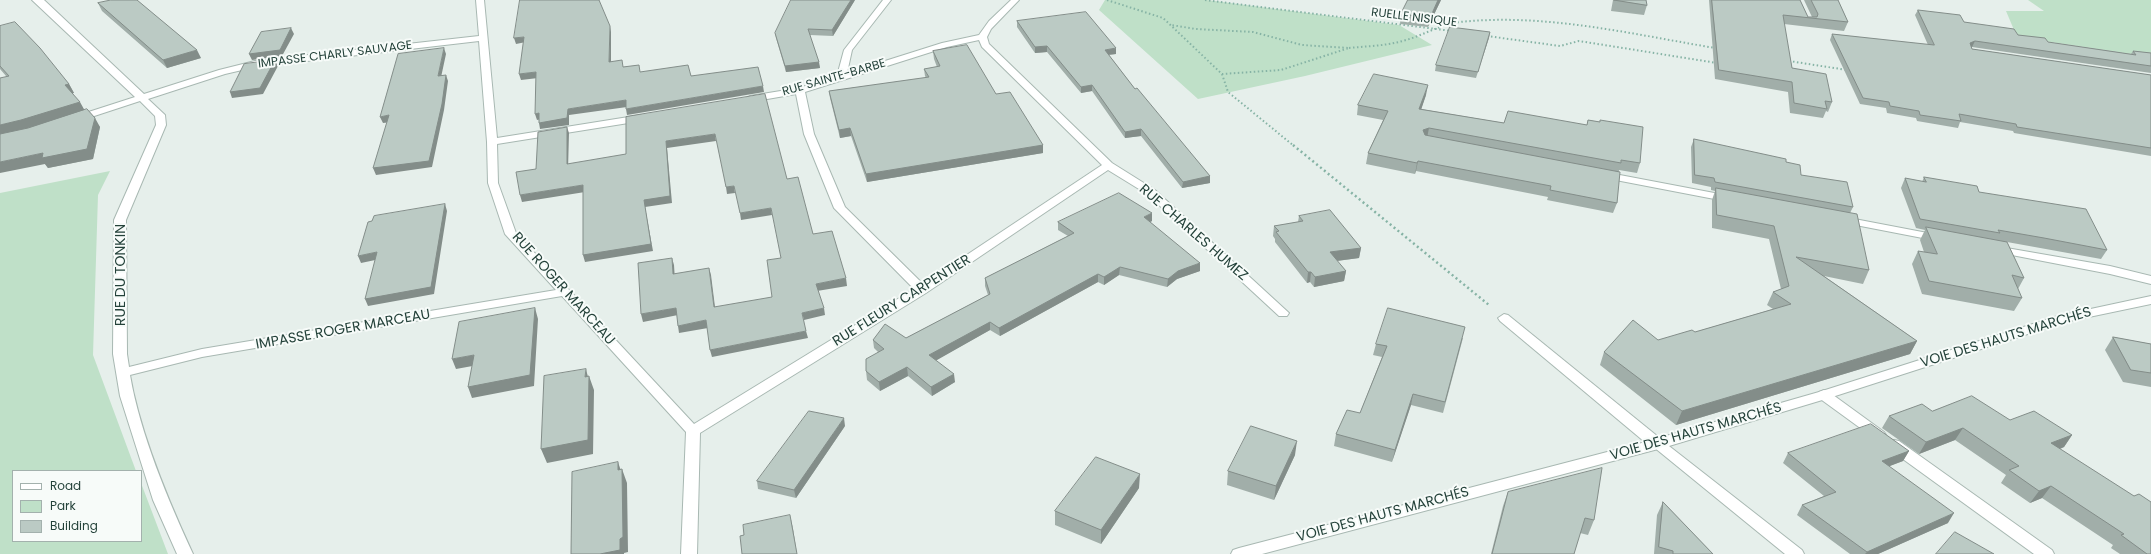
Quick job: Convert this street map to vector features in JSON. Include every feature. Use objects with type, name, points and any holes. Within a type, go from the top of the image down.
[{"type":"street","name":"RUE DU TONKIN","points":[[36,0],[41,2],[160,115],[161,125],[120,220],[120,354],[122,373],[128,396],[161,500],[185,554]]},
{"type":"street","name":"RUE ROGER MARCEAU","points":[[480,0],[492,142],[493,183],[511,234],[693,431]]},
{"type":"street","points":[[841,78],[848,50],[887,0]]},
{"type":"street","points":[[982,37],[989,26],[1006,11],[1015,0]]},
{"type":"street","name":"RUE SAINTE-BARBE","points":[[738,101],[800,91],[945,45],[982,37]]},
{"type":"street","name":"RUE CHARLES HUMEZ","points":[[982,37],[985,45],[1108,165],[1151,192],[1283,313]]},
{"type":"street","name":"IMPASSE CHARLY SAUVAGE","points":[[64,123],[222,72],[255,64],[483,38]]},
{"type":"street","points":[[800,91],[809,134],[840,208],[922,290]]},
{"type":"street","points":[[492,142],[654,116]]},
{"type":"street","name":"RUE FLEURY CARPENTIER","points":[[693,431],[922,290],[1108,165]]},
{"type":"street","points":[[1592,173],[1741,201]]},
{"type":"street","points":[[1835,219],[1953,241]]},
{"type":"street","points":[[1984,247],[2110,270],[2151,280]]},
{"type":"street","name":"IMPASSE ROGER MARCEAU","points":[[122,373],[202,353],[566,292]]},
{"type":"street","name":"VOIE DES HAUTS MARCHÉS","points":[[1239,554],[1469,492],[1657,444],[1824,395],[2062,318],[2151,300]]},
{"type":"street","points":[[1504,318],[1657,444],[1796,554]]},
{"type":"street","points":[[1824,395],[2046,554]]},
{"type":"street","points":[[689,554],[693,431]]},
{"type":"path","points":[[1107,0],[1163,18],[1222,74],[1228,92],[1504,318]]},
{"type":"path","name":"RUELLE NISIQUE","points":[[1205,0],[1453,31]]},
{"type":"path","points":[[1222,74],[1280,70],[1349,48],[1405,41],[1434,29],[1457,22],[1513,20],[1571,24],[1718,49]]},
{"type":"path","points":[[1171,25],[1196,29],[1253,32],[1302,45],[1349,48]]},
{"type":"path","points":[[1484,35],[1560,46],[1579,41],[1723,64]]},
{"type":"path","points":[[1788,61],[1850,71]]},
{"type":"green space","points":[[1105,0],[1207,0],[1399,25],[1432,45],[1305,76],[1198,99],[1099,10]]},
{"type":"green space","points":[[2028,0],[2151,0],[2151,57],[2017,37],[2006,11],[2044,11]]},
{"type":"green space","points":[[110,171],[98,195],[93,355],[136,470],[12,470],[12,542],[142,542],[142,486],[168,554],[0,554],[0,193]]},
{"type":"building","points":[[111,0],[137,0],[197,50],[163,60],[98,3]]},
{"type":"building","points":[[520,0],[599,0],[610,26],[609,62],[622,60],[623,67],[639,65],[640,72],[688,65],[691,76],[758,67],[763,86],[626,109],[626,100],[568,109],[567,118],[539,123],[539,113],[535,114],[536,72],[519,74],[524,37],[514,38]]},
{"type":"building","points":[[791,0],[851,0],[832,30],[808,29],[819,62],[785,66],[775,33]]},
{"type":"building","points":[[1408,0],[1438,0],[1430,18],[1401,14]]},
{"type":"building","points":[[1614,0],[1646,0],[1647,5]]},
{"type":"building","points":[[1712,0],[1800,0],[1808,17],[1817,17],[1818,14],[1811,0],[1838,0],[1848,22],[1783,15],[1792,68],[1826,74],[1832,102],[1825,101],[1827,109],[1794,103],[1792,82],[1719,70]]},
{"type":"building","points":[[1918,10],[1960,15],[1964,22],[2014,29],[2018,35],[2045,38],[2048,42],[2136,55],[2133,51],[2151,53],[2151,66],[1975,41],[1970,43],[1972,49],[2151,75],[2151,148],[2017,127],[2016,124],[1959,114],[1961,121],[1920,115],[1919,111],[1890,106],[1889,102],[1863,98],[1832,34],[1934,45]]},
{"type":"building","points":[[1086,12],[1116,48],[1105,50],[1135,89],[1137,88],[1210,176],[1183,182],[1141,129],[1125,132],[1092,85],[1081,87],[1047,46],[1035,47],[1017,21]]},
{"type":"building","points":[[15,22],[40,48],[69,84],[65,85],[80,102],[0,125],[0,78],[9,76],[0,66],[0,26]]},
{"type":"building","points":[[1450,27],[1490,32],[1478,72],[1436,65]]},
{"type":"building","points":[[291,28],[280,50],[249,54],[261,32]]},
{"type":"building","points":[[967,45],[996,94],[1010,92],[1043,145],[866,174],[850,128],[839,130],[829,91],[929,77],[924,69],[940,66],[933,51]]},
{"type":"building","points":[[444,48],[438,76],[446,75],[442,104],[429,161],[373,168],[389,115],[380,117],[398,54]]},
{"type":"building","points":[[275,60],[260,88],[230,92],[244,64]]},
{"type":"building","points":[[1374,74],[1428,85],[1419,109],[1504,123],[1508,111],[1587,125],[1588,120],[1600,122],[1600,120],[1643,127],[1640,163],[1621,160],[1621,163],[1429,128],[1423,130],[1425,135],[1620,172],[1617,203],[1550,190],[1551,186],[1368,153],[1388,111],[1358,105]]},
{"type":"building","points":[[765,94],[787,179],[798,177],[813,234],[832,231],[846,278],[816,284],[824,308],[802,313],[806,331],[710,350],[706,320],[678,326],[676,308],[641,314],[638,263],[672,258],[673,274],[709,268],[714,307],[772,297],[767,260],[781,258],[771,208],[740,213],[734,186],[726,187],[715,134],[666,141],[670,196],[644,200],[651,244],[583,255],[583,185],[520,195],[516,172],[536,169],[538,132],[567,127],[567,164],[626,154],[626,117]]},
{"type":"building","points":[[87,109],[95,118],[87,149],[42,158],[43,153],[0,162],[0,134],[28,128]]},
{"type":"building","points":[[1694,139],[1786,159],[1786,162],[1800,165],[1801,175],[1847,182],[1853,207],[1715,182],[1714,178],[1695,175]]},
{"type":"building","points":[[1924,177],[1977,186],[1979,192],[2086,209],[2107,250],[1998,230],[2000,233],[1920,219],[1905,178],[1926,182]]},
{"type":"building","points":[[1716,188],[1857,214],[1869,270],[1796,257],[1917,341],[1682,411],[1604,352],[1633,320],[1658,340],[1692,330],[1695,332],[1791,304],[1773,292],[1789,286],[1774,226],[1717,215]]},
{"type":"building","points":[[1119,193],[1152,213],[1144,217],[1200,263],[1178,271],[1168,279],[1120,267],[1104,277],[1098,274],[999,328],[990,322],[929,355],[954,374],[931,387],[907,367],[879,382],[866,371],[866,359],[884,349],[873,340],[885,324],[906,338],[990,294],[985,278],[1074,233],[1058,222]]},
{"type":"building","points":[[445,204],[431,287],[365,299],[377,252],[358,256],[368,222],[372,221],[374,216]]},
{"type":"building","points":[[1330,210],[1361,248],[1330,252],[1346,271],[1315,277],[1311,272],[1308,272],[1276,232],[1279,231],[1274,226],[1303,221],[1299,216]]},
{"type":"building","points":[[1926,227],[2007,242],[2024,278],[2012,275],[2022,298],[1929,281],[1918,251],[1937,254]]},
{"type":"building","points":[[535,308],[530,375],[468,387],[474,355],[452,359],[459,322]]},
{"type":"building","points":[[1388,308],[1465,327],[1445,402],[1413,394],[1395,450],[1336,434],[1347,410],[1360,413],[1387,346],[1376,344]]},
{"type":"building","points":[[2113,337],[2151,344],[2151,373],[2131,370]]},
{"type":"building","points":[[586,369],[585,377],[589,376],[588,440],[541,449],[544,376]]},
{"type":"building","points":[[1972,396],[2010,420],[2034,411],[2072,435],[2051,443],[2134,496],[2139,494],[2151,502],[2151,554],[2147,554],[2121,535],[2124,534],[2051,486],[2039,491],[2009,470],[2019,466],[1963,428],[1926,442],[1889,416],[1922,404],[1932,411]]},
{"type":"building","points":[[809,411],[844,418],[794,490],[757,481]]},
{"type":"building","points":[[1871,424],[1909,451],[1882,461],[1954,513],[1867,552],[1802,505],[1836,492],[1788,453]]},
{"type":"building","points":[[1251,426],[1297,441],[1276,486],[1228,471]]},
{"type":"building","points":[[1096,457],[1140,474],[1101,530],[1055,511]]},
{"type":"building","points":[[618,462],[618,470],[622,469],[623,537],[620,539],[620,550],[600,554],[571,554],[572,472]]},
{"type":"building","points":[[1602,468],[1594,520],[1585,518],[1574,554],[1492,554],[1508,492]]},
{"type":"building","points":[[1663,502],[1713,554],[1673,554],[1673,551],[1659,547]]},
{"type":"building","points":[[790,515],[797,554],[742,554],[740,536],[744,535],[743,525]]},
{"type":"building","points":[[1955,532],[1994,554],[1936,554]]}]
